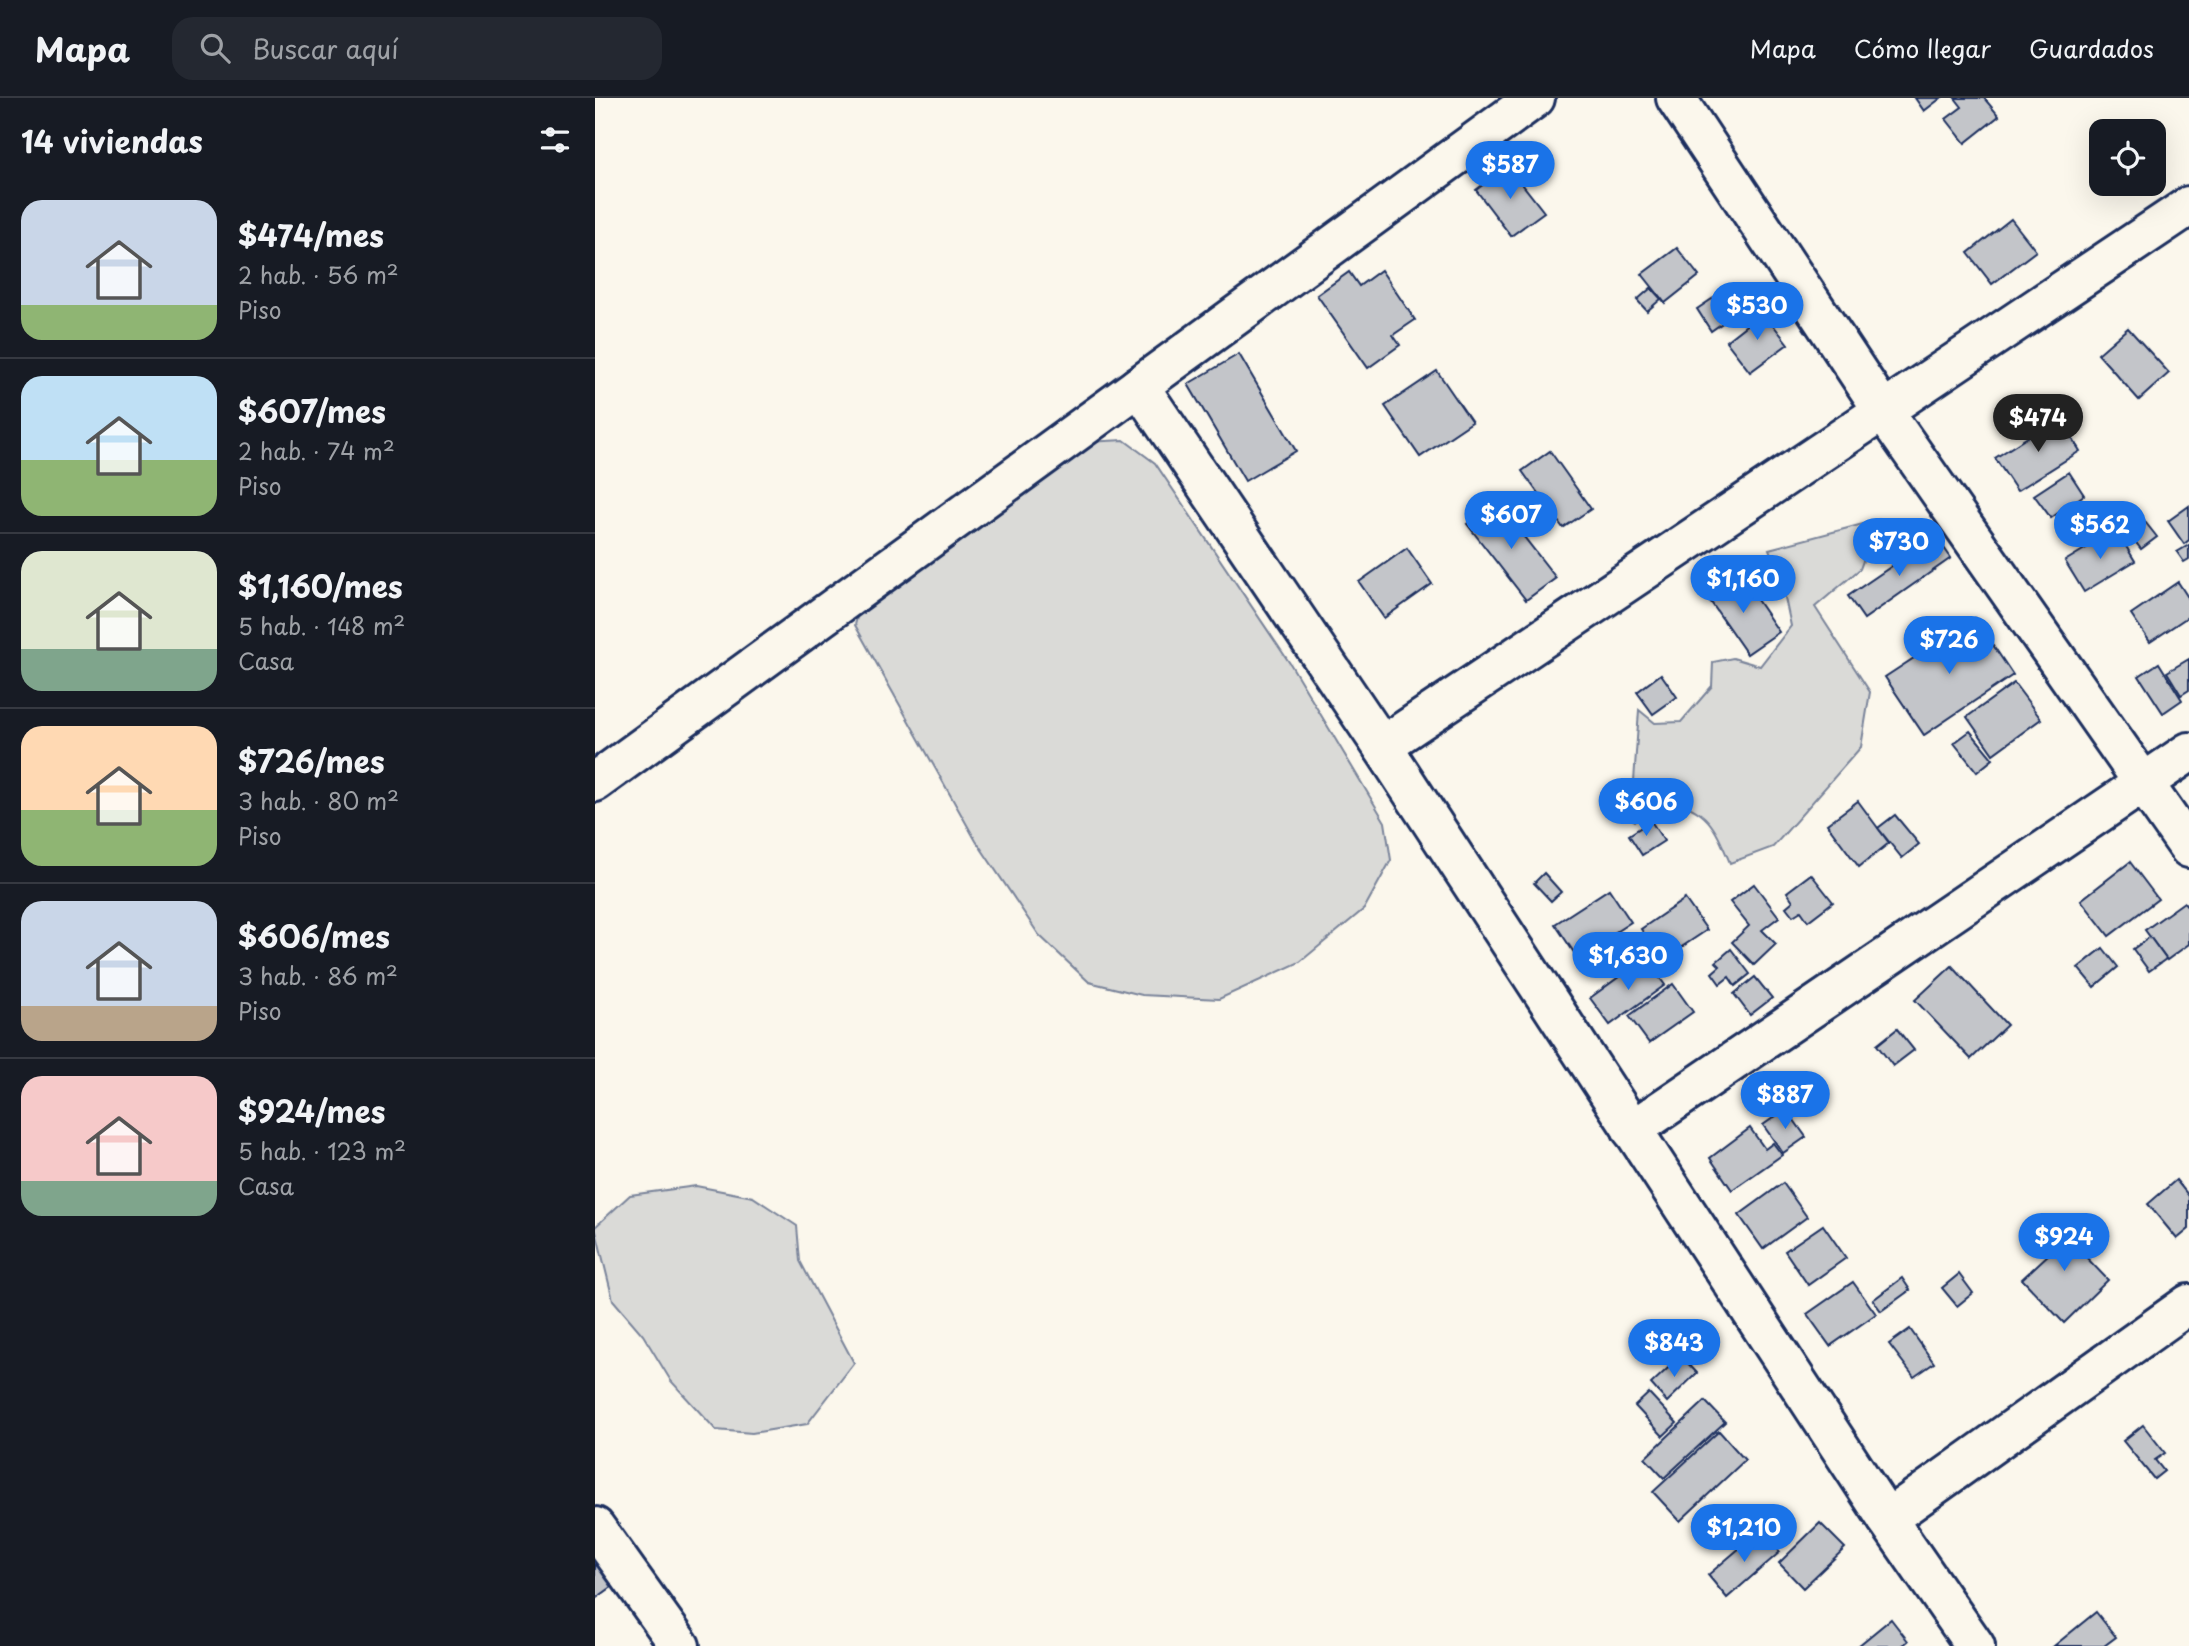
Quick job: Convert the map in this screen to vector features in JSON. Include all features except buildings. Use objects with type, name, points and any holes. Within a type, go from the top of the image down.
[{"type":"street","points":[[595,782],[1535,98]]},
{"type":"street","points":[[1676,98],[1884,412],[2189,848]]},
{"type":"street","points":[[1382,746],[2189,206]]},
{"type":"street","points":[[1139,386],[1382,746],[1887,1519],[1975,1646]]},
{"type":"street","points":[[1632,1130],[2189,752]]},
{"type":"street","points":[[1887,1519],[2189,1304]]},
{"type":"street","points":[[595,1527],[680,1646]]},
{"type":"shaded area","points":[[1124,440],[1155,463],[1291,665],[1385,822],[1391,860],[1364,909],[1300,962],[1219,999],[1142,995],[1089,982],[1039,935],[976,841],[855,625],[860,606],[1087,442]]},
{"type":"shaded area","points":[[1878,520],[1860,569],[1815,607],[1870,692],[1861,747],[1773,847],[1730,863],[1715,831],[1694,809],[1670,801],[1635,821],[1611,803],[1634,781],[1639,710],[1655,723],[1681,722],[1712,686],[1713,662],[1733,658],[1760,666],[1791,626],[1781,579],[1769,549]]},
{"type":"shaded area","points":[[696,1186],[753,1197],[797,1226],[800,1261],[854,1363],[807,1424],[752,1433],[716,1430],[671,1381],[643,1335],[613,1300],[595,1227],[630,1195]]}]
